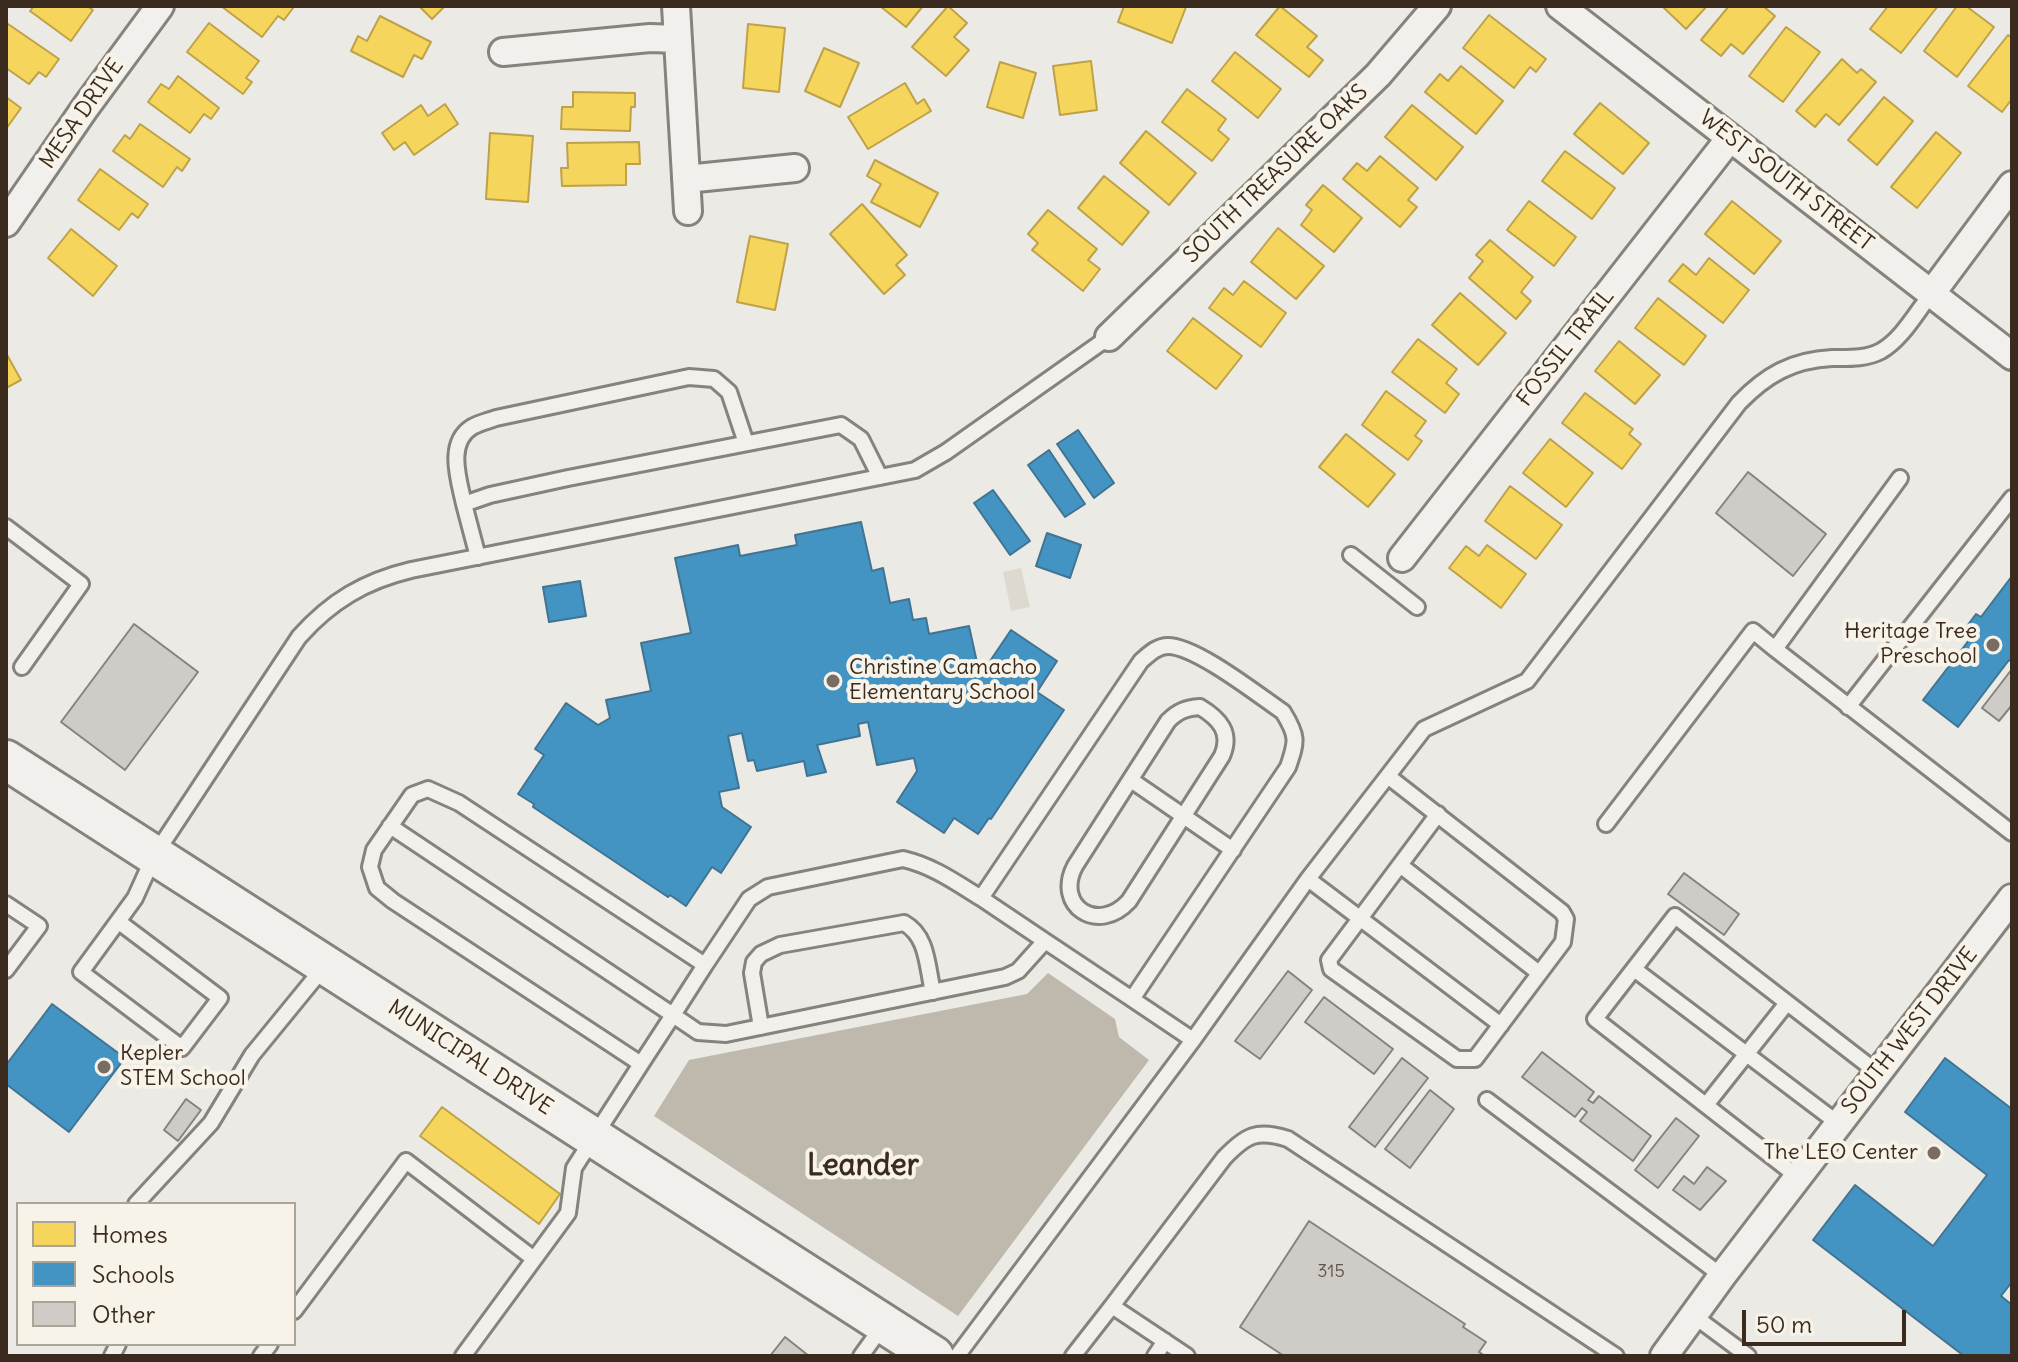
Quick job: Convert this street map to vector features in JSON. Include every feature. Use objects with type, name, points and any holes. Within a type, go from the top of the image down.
[{"type":"street","name":"MESA DRIVE","points":[[6,223],[160,6]]},
{"type":"street","points":[[676,6],[688,211]]},
{"type":"street","name":"SOUTH TREASURE OAKS","points":[[1109,337],[1378,75],[1437,6]]},
{"type":"street","name":"WEST SOUTH STREET","points":[[1560,6],[2012,356]]},
{"type":"street","points":[[503,52],[650,38],[678,39]]},
{"type":"street","name":"FOSSIL TRAIL","points":[[1402,558],[1730,138]]},
{"type":"street","points":[[686,179],[795,168]]},
{"type":"street","points":[[1931,294],[2012,185]]},
{"type":"street","name":"MUNICIPAL DRIVE","points":[[8,767],[154,856],[934,1356]]},
{"type":"street","name":"SOUTH WEST DRIVE","points":[[1664,1356],[2012,898]]},
{"type":"lane","points":[[957,1356],[1193,1040],[1308,879],[1424,729],[1527,681],[1732,412],[1753,389],[1773,373],[1790,365],[1809,360],[1879,353],[1892,343],[1931,294]]},
{"type":"lane","points":[[119,922],[220,998],[182,1048],[81,972],[135,898],[154,856],[299,637],[316,617],[357,588],[382,577],[915,470],[929,464],[1109,337]]},
{"type":"lane","points":[[478,557],[456,458],[460,438],[470,428],[510,415],[689,377],[714,379],[729,392],[746,443]]},
{"type":"lane","points":[[464,504],[506,492],[841,425],[861,439],[880,477]]},
{"type":"lane","points":[[1775,649],[1900,478]]},
{"type":"lane","points":[[1848,707],[2012,498]]},
{"type":"lane","points":[[6,527],[81,584],[22,667]]},
{"type":"lane","points":[[1351,555],[1417,607]]},
{"type":"lane","points":[[1385,581],[1402,558]]},
{"type":"lane","points":[[1606,824],[1753,631],[2012,833]]},
{"type":"lane","points":[[981,898],[1141,661],[1153,650],[1167,646],[1190,651],[1283,712],[1297,741],[1288,767],[1132,999]]},
{"type":"lane","points":[[1200,707],[1221,723],[1227,735],[1227,746],[1184,816],[1120,911],[1108,917],[1082,911],[1068,887],[1070,876],[1177,713],[1200,707]]},
{"type":"lane","points":[[1389,777],[1438,814],[1562,912],[1566,919],[1563,942],[1475,1059],[1457,1059],[1331,969],[1329,960],[1438,814]]},
{"type":"lane","points":[[1131,780],[1233,850]]},
{"type":"lane","points":[[641,1064],[393,901],[377,888],[370,867],[374,850],[412,795],[428,789],[459,803],[705,965]]},
{"type":"lane","points":[[390,826],[698,1032],[726,1034],[1005,977],[1018,971],[1045,941]]},
{"type":"lane","points":[[463,1356],[568,1213],[574,1168],[705,965],[749,899],[768,887],[903,859],[923,864],[943,873],[1193,1040]]},
{"type":"lane","points":[[1400,865],[1539,973]]},
{"type":"lane","points":[[1308,879],[1501,1025]]},
{"type":"lane","points":[[6,904],[39,926],[6,970]]},
{"type":"lane","points":[[1798,1177],[1595,1019],[1675,916],[1878,1073]]},
{"type":"lane","points":[[761,1027],[752,973],[754,962],[761,954],[780,945],[904,923],[922,941],[933,992]]},
{"type":"lane","points":[[138,1202],[211,1123],[252,1055],[325,965]]},
{"type":"lane","points":[[1634,969],[1839,1124]]},
{"type":"lane","points":[[1706,1105],[1787,1003]]},
{"type":"lane","points":[[1487,1100],[1722,1276]]},
{"type":"lane","points":[[1073,1356],[1224,1158],[1238,1143],[1253,1135],[1270,1133],[1288,1139],[1616,1356]]},
{"type":"lane","points":[[296,1308],[406,1161],[534,1259]]},
{"type":"lane","points":[[1112,1306],[1187,1356]]},
{"type":"lane","points":[[1694,1316],[1748,1356]]},
{"type":"lane","points":[[861,1356],[884,1324]]},
{"type":"lane","points":[[1155,1356],[1165,1341]]},
{"type":"shaded area","points":[[1021,568],[1030,607],[1011,611],[1003,572]]},
{"type":"shaded area","points":[[1048,973],[1115,1019],[1119,1037],[1149,1060],[958,1316],[654,1116],[689,1060],[1027,994]]},
{"type":"building: Homes","points":[[34,6],[87,6],[93,10],[71,41],[30,11]]},
{"type":"building: Homes","points":[[221,6],[293,8],[284,20],[278,16],[262,37]]},
{"type":"building: Homes","points":[[419,6],[445,6],[432,19]]},
{"type":"building: Homes","points":[[880,6],[923,6],[906,27]]},
{"type":"building: Homes","points":[[948,6],[967,23],[954,37],[969,50],[946,76],[912,47]]},
{"type":"building: Homes","points":[[1124,6],[1186,7],[1172,43],[1118,22]]},
{"type":"building: Homes","points":[[1280,6],[1317,36],[1307,47],[1323,60],[1309,77],[1256,35]]},
{"type":"building: Homes","points":[[1662,6],[1707,6],[1686,29]]},
{"type":"building: Homes","points":[[1729,6],[1763,6],[1775,16],[1743,54],[1731,44],[1721,56],[1701,40]]},
{"type":"building: Homes","points":[[1888,6],[1938,6],[1901,53],[1870,29]]},
{"type":"building: Homes","points":[[1957,6],[1966,6],[1994,27],[1957,77],[1924,51]]},
{"type":"building: Homes","points":[[1489,15],[1546,59],[1536,72],[1530,67],[1514,88],[1463,48]]},
{"type":"building: Homes","points":[[380,16],[431,42],[422,59],[414,55],[403,77],[351,51],[358,36],[367,41]]},
{"type":"building: Homes","points":[[209,23],[259,61],[246,78],[252,82],[243,94],[187,52]]},
{"type":"building: Homes","points":[[8,24],[59,59],[46,77],[39,72],[29,84],[6,68]]},
{"type":"building: Homes","points":[[748,24],[785,28],[779,92],[743,88]]},
{"type":"building: Homes","points":[[1786,27],[1820,52],[1783,102],[1749,76]]},
{"type":"building: Homes","points":[[2008,35],[2012,38],[2012,99],[2002,112],[1968,86]]},
{"type":"building: Homes","points":[[824,48],[859,63],[840,107],[805,91]]},
{"type":"building: Homes","points":[[1235,52],[1281,89],[1258,118],[1212,81]]},
{"type":"building: Homes","points":[[1842,59],[1857,73],[1861,69],[1876,82],[1839,125],[1826,114],[1815,127],[1796,111]]},
{"type":"building: Homes","points":[[1091,61],[1097,110],[1060,115],[1053,66]]},
{"type":"building: Homes","points":[[1000,62],[1036,73],[1023,118],[987,107]]},
{"type":"building: Homes","points":[[1461,66],[1503,101],[1476,134],[1425,92],[1440,74],[1448,81]]},
{"type":"building: Homes","points":[[178,76],[219,108],[211,119],[204,114],[190,133],[148,102],[161,84],[169,89]]},
{"type":"building: Homes","points":[[905,83],[917,104],[924,99],[931,111],[868,149],[848,117]]},
{"type":"building: Homes","points":[[1187,89],[1226,119],[1218,130],[1229,139],[1212,161],[1162,122]]},
{"type":"building: Homes","points":[[573,92],[635,93],[630,131],[561,129],[562,107],[573,107]]},
{"type":"building: Homes","points":[[6,97],[21,108],[6,129]]},
{"type":"building: Homes","points":[[1884,97],[1913,121],[1877,165],[1848,140]]},
{"type":"building: Homes","points":[[1600,103],[1649,143],[1623,174],[1574,134]]},
{"type":"building: Homes","points":[[445,104],[458,124],[414,155],[405,142],[394,150],[382,133],[421,105],[428,116]]},
{"type":"building: Homes","points":[[1412,105],[1463,147],[1436,180],[1385,137]]},
{"type":"building: Homes","points":[[140,124],[190,159],[182,171],[177,167],[163,187],[113,151],[125,135],[130,139]]},
{"type":"building: Homes","points":[[1146,131],[1196,173],[1169,205],[1120,163]]},
{"type":"building: Homes","points":[[1936,132],[1961,153],[1917,208],[1891,187]]},
{"type":"building: Homes","points":[[490,133],[533,136],[528,202],[486,199]]},
{"type":"building: Homes","points":[[639,142],[640,164],[626,164],[626,185],[562,186],[561,168],[568,168],[567,143]]},
{"type":"building: Homes","points":[[1565,151],[1615,188],[1592,219],[1542,181]]},
{"type":"building: Homes","points":[[1380,156],[1418,188],[1408,200],[1417,207],[1400,227],[1343,179],[1357,163],[1367,171]]},
{"type":"building: Homes","points":[[875,160],[938,193],[920,227],[871,202],[881,184],[867,176]]},
{"type":"building: Homes","points":[[100,169],[148,204],[138,218],[132,213],[119,230],[78,200]]},
{"type":"building: Homes","points":[[1104,176],[1149,212],[1122,245],[1078,208]]},
{"type":"building: Homes","points":[[1323,185],[1362,218],[1334,252],[1301,225],[1312,210],[1306,205]]},
{"type":"building: Homes","points":[[1529,201],[1576,237],[1554,266],[1507,230]]},
{"type":"building: Homes","points":[[1732,201],[1781,241],[1754,274],[1705,234]]},
{"type":"building: Homes","points":[[862,204],[907,255],[896,265],[905,275],[884,294],[830,234]]},
{"type":"building: Homes","points":[[1048,210],[1097,249],[1088,260],[1100,269],[1083,291],[1032,250],[1038,243],[1028,234]]},
{"type":"building: Homes","points":[[1278,228],[1324,266],[1296,299],[1251,262]]},
{"type":"building: Homes","points":[[71,229],[117,266],[93,296],[48,258]]},
{"type":"building: Homes","points":[[750,236],[788,244],[775,310],[737,302]]},
{"type":"building: Homes","points":[[1490,240],[1533,277],[1521,292],[1531,301],[1516,319],[1469,278],[1483,261],[1476,255]]},
{"type":"building: Homes","points":[[1709,258],[1749,290],[1723,323],[1669,281],[1683,264],[1696,275]]},
{"type":"building: Homes","points":[[1244,281],[1286,313],[1261,347],[1209,308],[1224,288],[1233,295]]},
{"type":"building: Homes","points":[[1460,293],[1506,333],[1478,365],[1432,325]]},
{"type":"building: Homes","points":[[1658,298],[1706,336],[1684,365],[1635,328]]},
{"type":"building: Homes","points":[[1193,318],[1242,356],[1216,389],[1167,351]]},
{"type":"building: Homes","points":[[1418,339],[1457,369],[1446,383],[1459,394],[1445,413],[1392,372]]},
{"type":"building: Homes","points":[[1619,341],[1660,375],[1635,404],[1595,371]]},
{"type":"building: Homes","points":[[6,353],[21,380],[6,388]]},
{"type":"building: Homes","points":[[1386,391],[1426,421],[1415,436],[1422,441],[1408,460],[1362,425]]},
{"type":"building: Homes","points":[[1585,393],[1633,429],[1629,434],[1641,444],[1622,469],[1562,423]]},
{"type":"building: Homes","points":[[1346,434],[1395,474],[1368,507],[1319,467]]},
{"type":"building: Homes","points":[[1550,439],[1593,473],[1566,507],[1523,473]]},
{"type":"building: Homes","points":[[1510,486],[1562,525],[1536,559],[1485,521]]},
{"type":"building: Homes","points":[[1487,545],[1526,574],[1501,608],[1449,568],[1466,546],[1479,556]]},
{"type":"building: Homes","points":[[442,1107],[560,1194],[539,1224],[420,1136]]},
{"type":"building: Schools","points":[[1078,430],[1114,483],[1094,498],[1057,444]]},
{"type":"building: Schools","points":[[1049,450],[1085,504],[1065,517],[1028,465]]},
{"type":"building: Schools","points":[[993,490],[1030,541],[1010,555],[974,503]]},
{"type":"building: Schools","points":[[861,522],[872,571],[883,568],[890,603],[909,599],[913,620],[926,618],[929,634],[969,626],[978,667],[988,664],[1011,630],[1057,661],[1037,692],[1064,710],[978,834],[954,818],[944,833],[897,802],[917,771],[914,758],[877,765],[868,722],[858,724],[860,736],[817,745],[826,772],[807,776],[804,761],[757,771],[754,760],[748,761],[742,733],[728,736],[739,788],[719,792],[722,807],[751,827],[721,873],[712,867],[686,906],[533,807],[534,804],[518,794],[544,755],[535,749],[566,703],[598,725],[610,718],[606,700],[651,691],[641,643],[691,633],[675,558],[738,545],[740,556],[797,545],[795,535]]},
{"type":"building: Schools","points":[[1047,533],[1081,545],[1070,578],[1036,566]]},
{"type":"building: Schools","points":[[2012,576],[2012,662],[2009,660],[1958,727],[1923,700],[1969,640],[1961,634],[1976,614],[1981,617]]},
{"type":"building: Schools","points":[[580,581],[586,616],[549,622],[543,587]]},
{"type":"building: Schools","points":[[52,1004],[125,1058],[69,1132],[6,1084],[6,1065]]},
{"type":"building: Schools","points":[[1945,1058],[2012,1109],[2012,1282],[2001,1296],[2012,1305],[2012,1356],[1964,1356],[1813,1240],[1855,1185],[1933,1246],[1987,1175],[1905,1112]]},
{"type":"building: Other","points":[[1748,472],[1826,534],[1793,576],[1716,513]]},
{"type":"building: Other","points":[[134,624],[198,672],[125,770],[61,722]]},
{"type":"building: Other","points":[[2012,669],[2012,705],[1999,721],[1982,708]]},
{"type":"building: Other","points":[[1684,873],[1739,914],[1724,935],[1668,894]]},
{"type":"building: Other","points":[[1288,971],[1312,990],[1260,1059],[1235,1041]]},
{"type":"building: Other","points":[[1324,997],[1393,1049],[1374,1074],[1305,1022]]},
{"type":"building: Other","points":[[1542,1052],[1594,1092],[1588,1100],[1593,1103],[1599,1096],[1651,1136],[1633,1161],[1580,1121],[1587,1112],[1582,1108],[1575,1117],[1522,1077]]},
{"type":"building: Other","points":[[1402,1058],[1428,1078],[1375,1147],[1349,1127]]},
{"type":"building: Other","points":[[1430,1090],[1454,1109],[1410,1168],[1385,1149]]},
{"type":"building: Other","points":[[186,1099],[201,1110],[178,1141],[164,1130]]},
{"type":"building: Other","points":[[1676,1118],[1699,1136],[1658,1188],[1635,1170]]},
{"type":"building: Other","points":[[1707,1167],[1726,1181],[1700,1210],[1673,1190],[1684,1176],[1694,1184]]},
{"type":"building: Other","points":[[1309,1221],[1465,1324],[1463,1327],[1486,1342],[1479,1352],[1485,1356],[1284,1356],[1240,1327]]},
{"type":"building: Other","points":[[785,1337],[809,1356],[770,1356]]},
{"type":"place","name":"Heritage Tree Preschool","points":[[1993,645]]},
{"type":"place","name":"Christine Camacho Elementary School","points":[[833,681]]},
{"type":"place","name":"Kepler STEM School","points":[[104,1067]]},
{"type":"place","name":"The LEO Center","points":[[1934,1153]]},
{"type":"district","name":"Leander","points":[[863,1166]]}]
